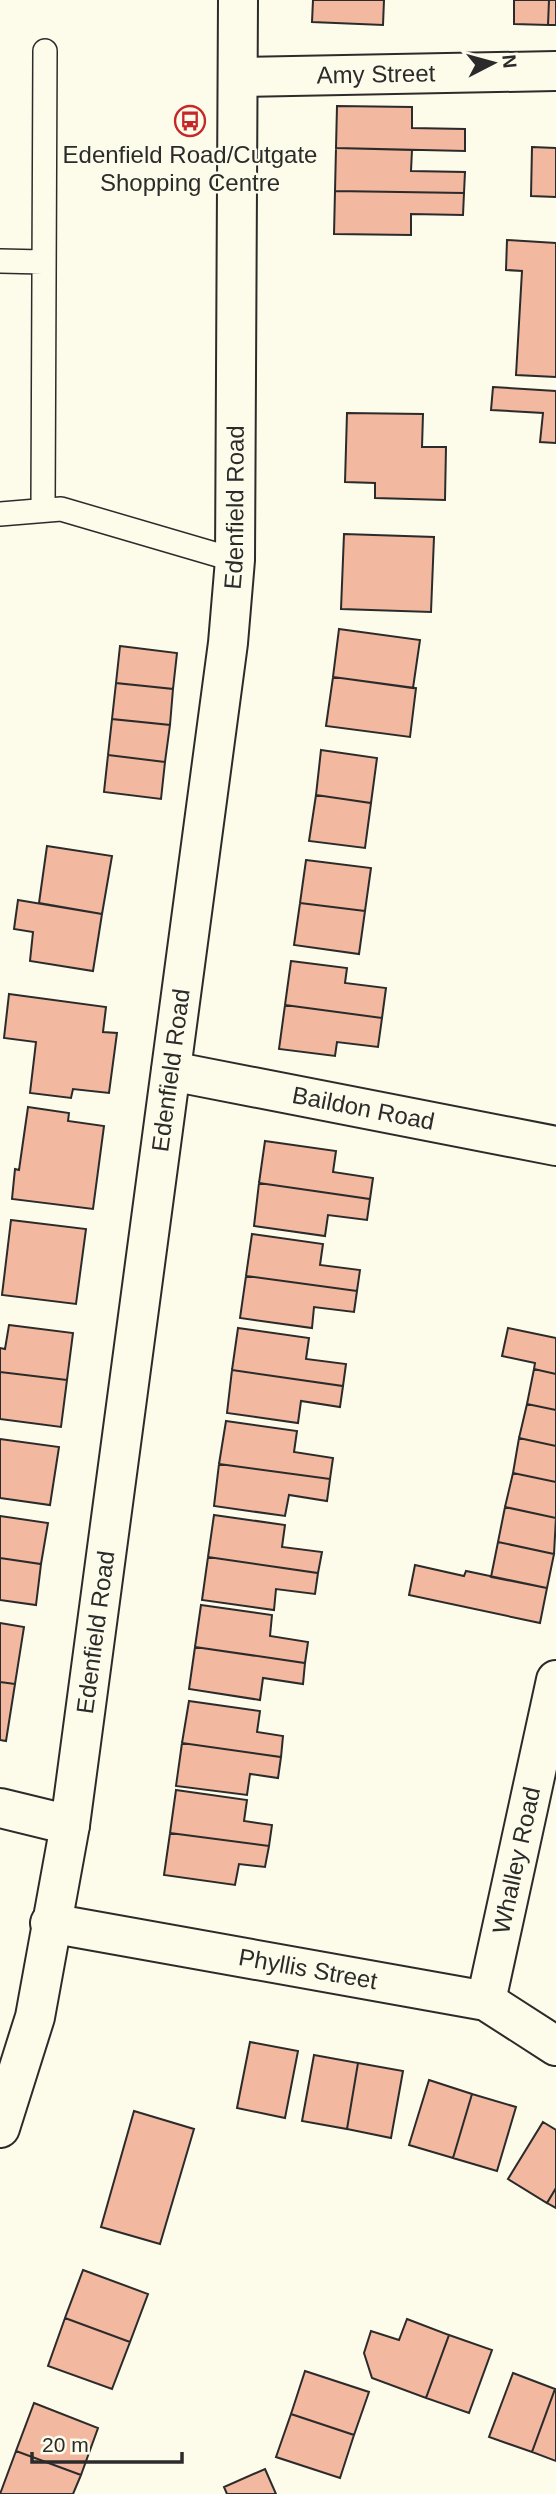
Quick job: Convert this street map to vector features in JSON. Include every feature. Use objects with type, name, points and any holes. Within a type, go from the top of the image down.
[{"type":"main road","name":"Edenfield Road","points":[[0,2128],[35,2017],[50,1923],[70,1825],[228,643],[235,560],[238,0]]},
{"type":"main road","name":"Amy Street","points":[[239,77],[556,71]]},
{"type":"main road","name":"Baildon Road","points":[[171,1071],[556,1146]]},
{"type":"main road","name":"Whalley Road","points":[[486,2001],[556,1680]]},
{"type":"main road","points":[[0,1808],[70,1825]]},
{"type":"main road","name":"Phyllis Street","points":[[50,1923],[486,2001],[556,2046]]},
{"type":"lane","points":[[43,510],[45,51]]},
{"type":"lane","points":[[0,261],[43,262]]},
{"type":"lane","points":[[0,514],[61,509],[235,560]]},
{"type":"building","points":[[313,0],[384,0],[383,25],[312,22]]},
{"type":"building","points":[[514,0],[549,0],[548,25],[514,24]]},
{"type":"building","points":[[549,0],[556,0],[556,25],[548,25]]},
{"type":"building","points":[[337,106],[412,107],[412,128],[465,129],[465,151],[336,148]]},
{"type":"building","points":[[532,147],[556,148],[556,197],[531,196]]},
{"type":"building","points":[[336,148],[412,150],[411,171],[465,172],[464,193],[335,191]]},
{"type":"building","points":[[335,191],[464,193],[463,215],[411,214],[411,235],[334,234]]},
{"type":"building","points":[[507,240],[556,243],[556,377],[516,375],[522,271],[506,270]]},
{"type":"building","points":[[493,387],[556,391],[556,443],[540,442],[543,413],[491,410]]},
{"type":"building","points":[[347,413],[423,414],[422,447],[446,447],[445,500],[375,498],[375,483],[345,482]]},
{"type":"building","points":[[344,534],[434,537],[431,612],[341,609]]},
{"type":"building","points":[[339,629],[420,640],[413,688],[333,677]]},
{"type":"building","points":[[120,646],[177,653],[173,689],[116,683]]},
{"type":"building","points":[[333,677],[416,688],[410,737],[326,726]]},
{"type":"building","points":[[116,683],[173,689],[170,725],[112,719]]},
{"type":"building","points":[[112,719],[170,725],[165,762],[108,755]]},
{"type":"building","points":[[321,750],[377,758],[371,803],[316,795]]},
{"type":"building","points":[[108,755],[165,762],[161,799],[104,792]]},
{"type":"building","points":[[316,795],[371,803],[365,848],[309,841]]},
{"type":"building","points":[[47,846],[112,856],[102,914],[39,903]]},
{"type":"building","points":[[306,860],[371,868],[365,911],[300,903]]},
{"type":"building","points":[[18,900],[102,914],[93,971],[30,961],[33,932],[14,929]]},
{"type":"building","points":[[300,903],[365,911],[359,954],[294,945]]},
{"type":"building","points":[[291,961],[347,968],[345,983],[386,988],[382,1018],[285,1005]]},
{"type":"building","points":[[9,994],[106,1007],[103,1032],[117,1033],[109,1093],[73,1089],[71,1098],[30,1093],[36,1042],[4,1038]]},
{"type":"building","points":[[285,1005],[382,1018],[378,1047],[337,1042],[335,1056],[279,1049]]},
{"type":"building","points":[[28,1107],[69,1113],[68,1121],[104,1126],[93,1209],[12,1199],[15,1169],[19,1170]]},
{"type":"building","points":[[265,1141],[336,1151],[333,1172],[373,1178],[370,1199],[259,1183]]},
{"type":"building","points":[[259,1183],[370,1199],[367,1220],[328,1215],[325,1236],[254,1226]]},
{"type":"building","points":[[11,1220],[86,1229],[76,1304],[2,1295]]},
{"type":"building","points":[[252,1234],[323,1244],[320,1265],[360,1270],[357,1291],[246,1276]]},
{"type":"building","points":[[246,1276],[357,1291],[354,1312],[314,1307],[312,1328],[240,1318]]},
{"type":"building","points":[[9,1325],[73,1333],[67,1380],[0,1372],[0,1348],[5,1349]]},
{"type":"building","points":[[238,1328],[309,1338],[306,1359],[346,1364],[343,1386],[232,1370]]},
{"type":"building","points":[[508,1328],[556,1338],[556,1374],[534,1369],[535,1363],[502,1356]]},
{"type":"building","points":[[534,1369],[556,1374],[556,1410],[527,1404]]},
{"type":"building","points":[[232,1370],[343,1386],[340,1407],[301,1401],[298,1423],[227,1413]]},
{"type":"building","points":[[0,1372],[67,1380],[61,1427],[0,1419]]},
{"type":"building","points":[[527,1404],[556,1410],[556,1446],[519,1438]]},
{"type":"building","points":[[226,1421],[297,1431],[294,1452],[333,1458],[330,1479],[219,1464]]},
{"type":"building","points":[[519,1438],[556,1446],[556,1482],[513,1473]]},
{"type":"building","points":[[0,1439],[59,1447],[50,1505],[0,1498]]},
{"type":"building","points":[[219,1464],[330,1479],[327,1501],[289,1495],[285,1516],[214,1506]]},
{"type":"building","points":[[513,1473],[556,1482],[556,1518],[505,1507]]},
{"type":"building","points":[[505,1507],[556,1518],[554,1554],[498,1542]]},
{"type":"building","points":[[214,1515],[285,1525],[282,1547],[322,1552],[318,1573],[208,1557]]},
{"type":"building","points":[[0,1516],[48,1523],[41,1564],[0,1558]]},
{"type":"building","points":[[498,1542],[554,1554],[547,1588],[491,1577]]},
{"type":"building","points":[[208,1557],[318,1573],[315,1594],[276,1589],[274,1610],[202,1600]]},
{"type":"building","points":[[0,1558],[41,1564],[36,1605],[0,1600]]},
{"type":"building","points":[[415,1565],[464,1576],[466,1571],[547,1588],[540,1623],[409,1595]]},
{"type":"building","points":[[201,1605],[272,1615],[270,1636],[308,1642],[305,1663],[195,1647]]},
{"type":"building","points":[[0,1623],[24,1627],[15,1684],[0,1682]]},
{"type":"building","points":[[195,1647],[305,1663],[303,1684],[263,1678],[260,1700],[189,1689]]},
{"type":"building","points":[[0,1682],[15,1684],[6,1741],[0,1740]]},
{"type":"building","points":[[189,1701],[260,1711],[257,1732],[283,1736],[281,1757],[182,1743]]},
{"type":"building","points":[[182,1743],[281,1757],[278,1778],[250,1774],[247,1795],[176,1786]]},
{"type":"building","points":[[176,1790],[247,1800],[244,1821],[272,1825],[269,1846],[170,1833]]},
{"type":"building","points":[[170,1833],[269,1846],[265,1867],[239,1864],[235,1885],[164,1875]]},
{"type":"building","points":[[250,2042],[298,2051],[285,2118],[237,2108]]},
{"type":"building","points":[[314,2055],[358,2063],[347,2129],[302,2121]]},
{"type":"building","points":[[358,2063],[403,2071],[391,2138],[347,2129]]},
{"type":"building","points":[[429,2080],[472,2094],[453,2158],[409,2145]]},
{"type":"building","points":[[472,2094],[516,2107],[497,2171],[453,2158]]},
{"type":"building","points":[[134,2111],[194,2129],[160,2244],[101,2227]]},
{"type":"building","points":[[543,2122],[556,2130],[556,2188],[547,2203],[508,2179]]},
{"type":"building","points":[[556,2188],[556,2208],[547,2203]]},
{"type":"building","points":[[83,2270],[148,2294],[130,2342],[65,2318]]},
{"type":"building","points":[[65,2318],[130,2342],[112,2389],[48,2366]]},
{"type":"building","points":[[407,2319],[449,2335],[426,2398],[372,2378],[364,2353],[371,2331],[399,2340]]},
{"type":"building","points":[[449,2335],[492,2350],[469,2413],[426,2398]]},
{"type":"building","points":[[305,2371],[369,2392],[354,2435],[291,2414]]},
{"type":"building","points":[[513,2373],[555,2389],[532,2452],[489,2437]]},
{"type":"building","points":[[556,2389],[556,2461],[532,2452]]},
{"type":"building","points":[[34,2403],[98,2428],[81,2475],[16,2451]]},
{"type":"building","points":[[291,2414],[354,2435],[340,2478],[276,2457]]},
{"type":"building","points":[[16,2451],[81,2475],[73,2494],[0,2494]]},
{"type":"building","points":[[265,2469],[276,2494],[227,2494],[224,2487]]},
{"type":"place","name":"Edenfield Road/Cutgate Shopping Centre","points":[[190,121]]}]
